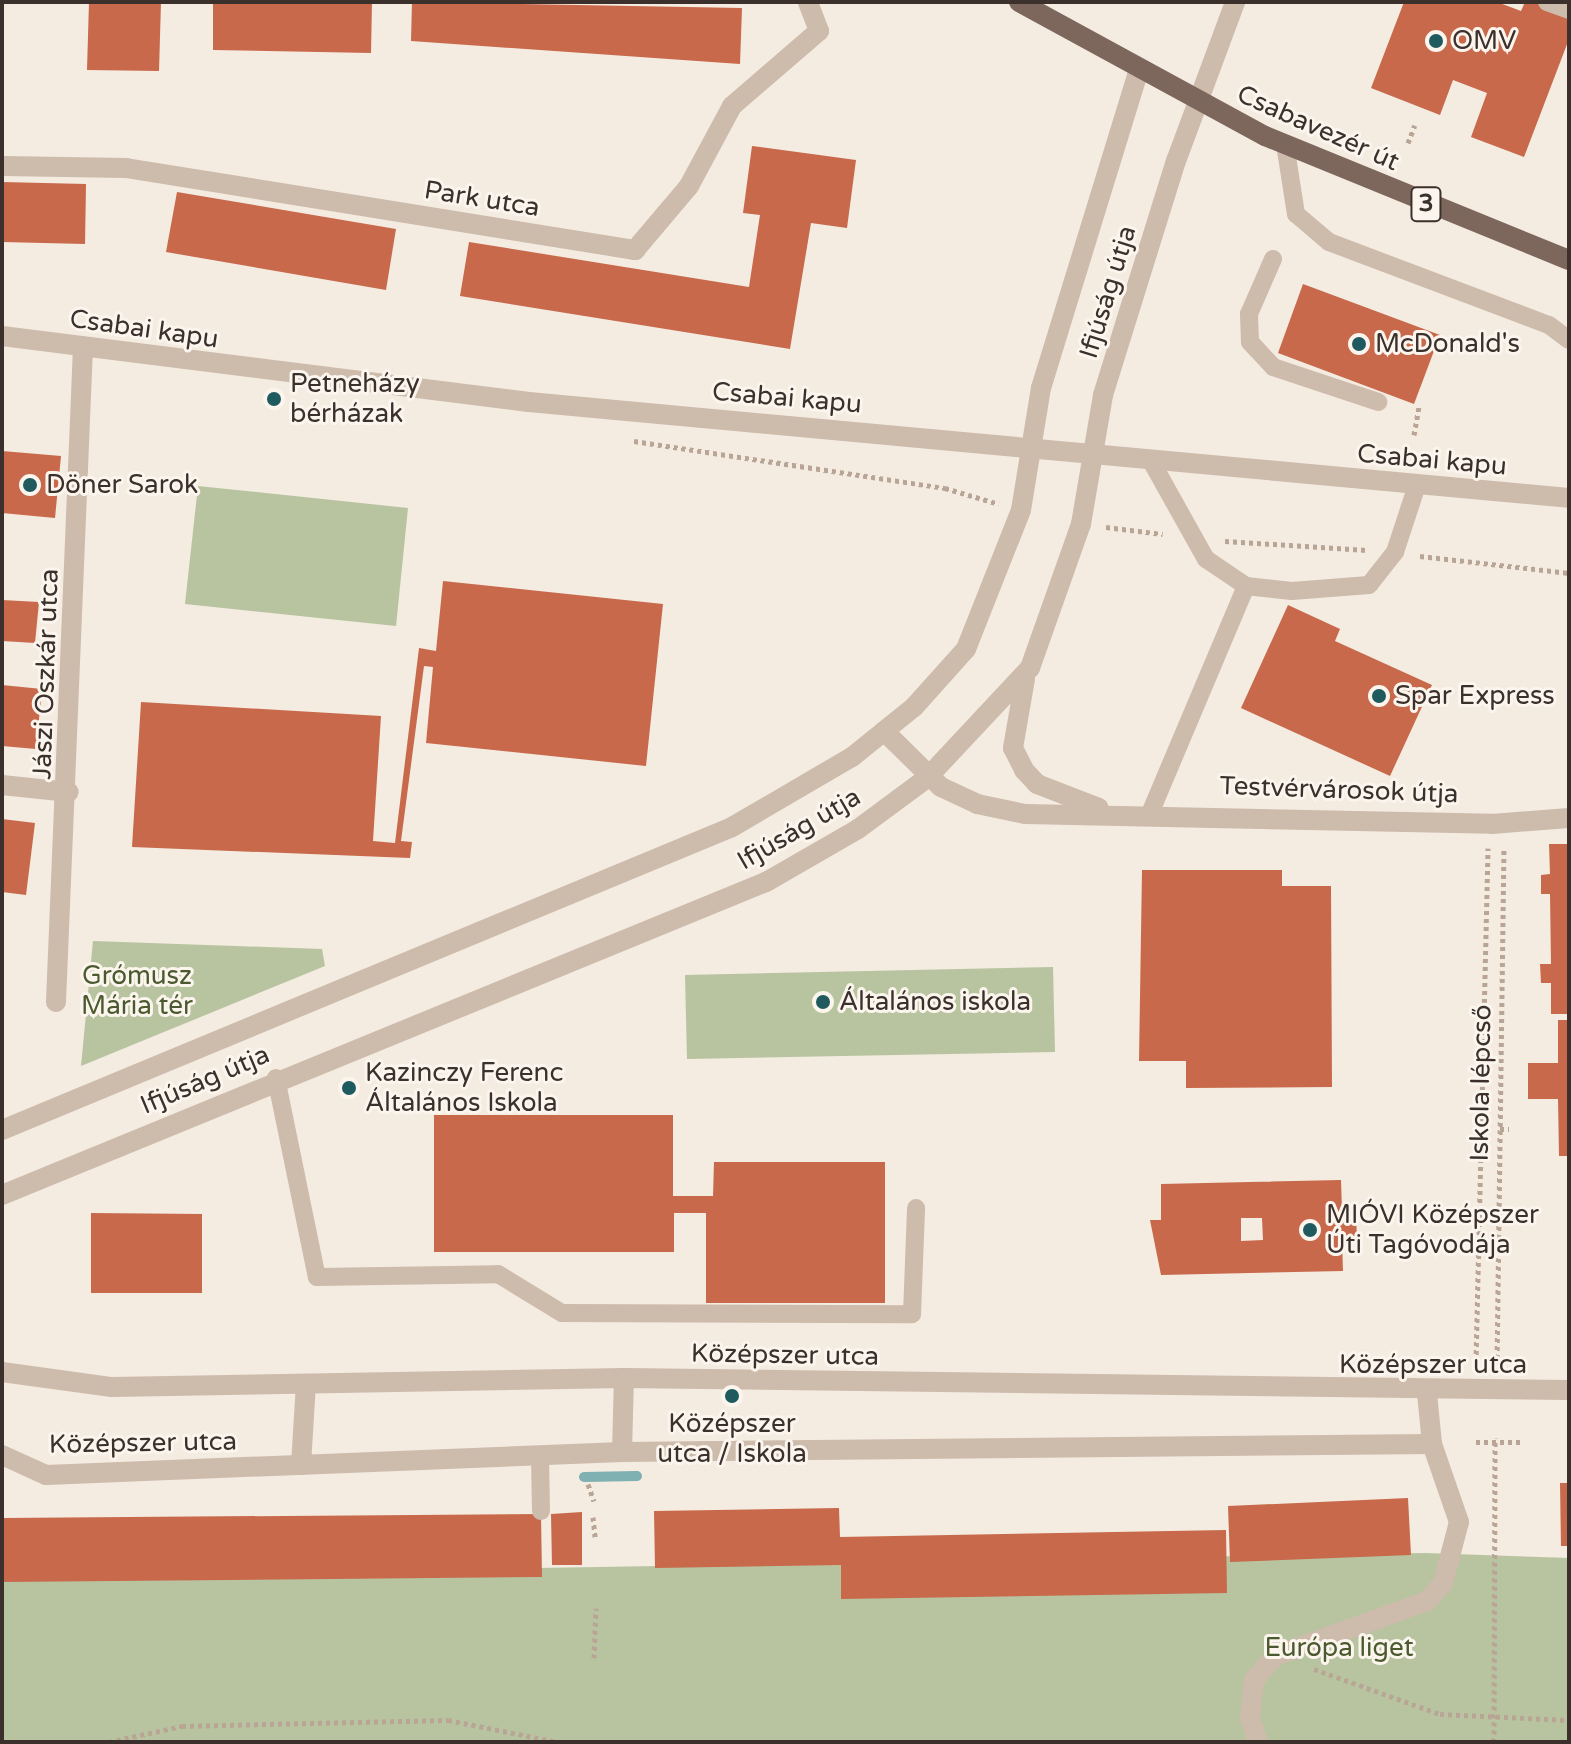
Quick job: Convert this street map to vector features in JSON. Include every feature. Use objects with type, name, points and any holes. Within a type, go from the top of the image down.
[{"type":"main road","name":"3","points":[[1019,2],[1139,69]]},
{"type":"main road","name":"Csabavezér út","points":[[1139,69],[1197,102],[1285,144],[1569,260]]},
{"type":"street","name":"Park utca","points":[[2,166],[126,168],[635,250],[689,186],[732,106],[819,31],[808,2]]},
{"type":"street","name":"Ifjúság útja","points":[[2,1195],[276,1078],[766,882],[858,829],[927,778],[1026,677],[1081,524],[1101,403],[1197,102],[1235,2]]},
{"type":"street","name":"Ifjúság útja","points":[[2,1130],[732,827],[884,731],[966,649],[1021,510],[1041,388],[1139,69]]},
{"type":"street","name":"Csabai kapu","points":[[2,336],[529,402],[1569,498]]},
{"type":"street","name":"Jászi Oszkár utca","points":[[56,1002],[69,792],[83,347]]},
{"type":"street","name":"Testvérvárosok útja","points":[[1026,677],[1013,748],[1024,770],[1037,784],[1106,812]]},
{"type":"street","name":"Testvérvárosok útja","points":[[884,731],[927,778],[977,804],[1025,814],[1151,811],[1496,824],[1569,818]]},
{"type":"street","points":[[2,785],[69,792]]},
{"type":"street","name":"Középszer utca","points":[[2,1372],[112,1387],[624,1378],[1427,1393],[1569,1390]]},
{"type":"street","points":[[624,1378],[622,1452],[1432,1444]]},
{"type":"street","points":[[301,1465],[306,1384]]},
{"type":"street","points":[[1258,1742],[1250,1717],[1254,1680],[1275,1656],[1427,1601],[1443,1583],[1459,1522],[1432,1444],[1427,1393]]},
{"type":"street","name":"Középszer utca","points":[[2,1455],[46,1475],[622,1452]]},
{"type":"lane","points":[[1547,2],[1569,10]]},
{"type":"lane","points":[[1285,144],[1296,214],[1329,242],[1549,325],[1569,340]]},
{"type":"lane","points":[[1273,259],[1249,314],[1250,342],[1273,367],[1378,402]]},
{"type":"lane","points":[[1150,459],[1206,559],[1246,586],[1336,592],[1369,585],[1395,552],[1417,485]]},
{"type":"lane","points":[[1151,811],[1246,586]]},
{"type":"lane","points":[[276,1078],[317,1277],[498,1274],[562,1313],[912,1314],[916,1208]]},
{"type":"lane","points":[[540,1455],[541,1511]]},
{"type":"path","points":[[1408,143],[1415,125]]},
{"type":"path","points":[[1414,435],[1419,407]]},
{"type":"path","points":[[617,439],[945,488],[1021,510]]},
{"type":"path","points":[[1081,524],[1191,537],[1395,552],[1569,573]]},
{"type":"path","points":[[1486,1391],[1496,824]]},
{"type":"path","name":"Iskola lépcső","points":[[1486,1391],[1500,1129],[1496,824]]},
{"type":"path","points":[[1500,1129],[1509,1129]]},
{"type":"path","points":[[1494,1742],[1496,1440]]},
{"type":"path","points":[[1476,1442],[1523,1442]]},
{"type":"path","points":[[588,1484],[594,1501]]},
{"type":"path","points":[[593,1517],[595,1537]]},
{"type":"path","points":[[594,1658],[596,1608]]},
{"type":"path","points":[[1275,1656],[1440,1714],[1494,1719],[1569,1720]]},
{"type":"path","points":[[109,1742],[182,1726],[448,1720],[558,1742]]},
{"type":"green space","points":[[198,486],[408,508],[396,626],[185,604]]},
{"type":"green space","name":"Grómusz Mária tér","points":[[93,941],[322,949],[325,966],[81,1066]]},
{"type":"green space","points":[[1053,967],[1055,1052],[687,1059],[685,975]]},
{"type":"green space","name":"Európa liget","points":[[1425,1553],[1569,1558],[1569,1742],[2,1742],[2,1577]]},
{"type":"building","points":[[89,2],[161,2],[159,71],[87,70]]},
{"type":"building","points":[[213,2],[372,2],[371,53],[213,50]]},
{"type":"building","points":[[412,2],[742,8],[740,64],[411,41]]},
{"type":"building","points":[[1404,2],[1497,2],[1521,11],[1525,2],[1569,2],[1569,39],[1524,157],[1471,137],[1487,93],[1453,80],[1440,115],[1371,88]]},
{"type":"building","points":[[752,146],[856,160],[847,228],[811,223],[790,349],[460,296],[469,242],[749,287],[760,215],[743,213]]},
{"type":"building","points":[[2,182],[86,184],[85,244],[2,242]]},
{"type":"building","points":[[177,192],[396,229],[386,290],[166,252]]},
{"type":"building","name":"McDonald's","points":[[1303,284],[1440,335],[1414,404],[1278,353]]},
{"type":"building","name":"Döner Sarok","points":[[2,451],[61,456],[55,518],[2,513]]},
{"type":"building","points":[[443,581],[663,604],[646,766],[426,743],[433,667],[424,666],[401,841],[412,842],[410,858],[132,847],[141,702],[381,716],[373,841],[395,843],[419,648],[436,651]]},
{"type":"building","points":[[2,600],[39,602],[35,643],[2,641]]},
{"type":"building","points":[[1288,605],[1340,629],[1335,641],[1432,685],[1390,776],[1241,708]]},
{"type":"building","points":[[2,685],[42,689],[36,749],[2,746]]},
{"type":"building","points":[[2,819],[35,823],[26,895],[2,892]]},
{"type":"building","points":[[1549,844],[1569,844],[1569,1014],[1551,1014],[1551,983],[1541,983],[1540,964],[1551,964],[1550,894],[1541,894],[1541,875],[1550,874]]},
{"type":"building","points":[[1142,870],[1282,870],[1282,886],[1331,886],[1332,1087],[1186,1088],[1186,1061],[1139,1061]]},
{"type":"building","points":[[1558,1020],[1569,1020],[1569,1156],[1559,1156],[1558,1099],[1528,1099],[1528,1063],[1558,1063]]},
{"type":"building","points":[[434,1115],[673,1115],[673,1196],[713,1196],[714,1162],[885,1162],[885,1303],[706,1303],[706,1213],[674,1213],[674,1252],[434,1252]]},
{"type":"building","name":"MIÓVI Középszer Úti Tagóvodája","points":[[1341,1180],[1342,1212],[1356,1212],[1357,1242],[1342,1242],[1343,1271],[1161,1275],[1150,1220],[1161,1220],[1161,1184]],"holes":[[[1241,1218],[1262,1218],[1263,1240],[1241,1241]]]},
{"type":"building","points":[[91,1213],[202,1214],[202,1293],[91,1293]]},
{"type":"building","points":[[1560,1483],[1569,1483],[1569,1546],[1561,1546]]},
{"type":"building","points":[[1408,1498],[1411,1555],[1230,1562],[1228,1506]]},
{"type":"building","points":[[839,1508],[840,1537],[1226,1530],[1227,1593],[841,1599],[841,1565],[655,1568],[654,1511]]},
{"type":"building","points":[[582,1512],[582,1565],[552,1565],[551,1514]]},
{"type":"building","points":[[541,1514],[542,1577],[2,1582],[2,1518]]},
{"type":"waterway","points":[[584,1477],[637,1476]]},
{"type":"place","name":"OMV","points":[[1436,41]]},
{"type":"place","name":"McDonald's","points":[[1359,344]]},
{"type":"place","name":"Petneházy bérházak","points":[[274,399]]},
{"type":"place","name":"Döner Sarok","points":[[30,485]]},
{"type":"place","name":"Spar Express","points":[[1379,696]]},
{"type":"place","name":"Általános iskola","points":[[823,1002]]},
{"type":"place","name":"Kazinczy Ferenc Általános Iskola","points":[[349,1088]]},
{"type":"place","name":"MIÓVI Középszer Úti Tagóvodája","points":[[1310,1230]]},
{"type":"place","name":"Középszer utca / Iskola","points":[[732,1396]]}]
